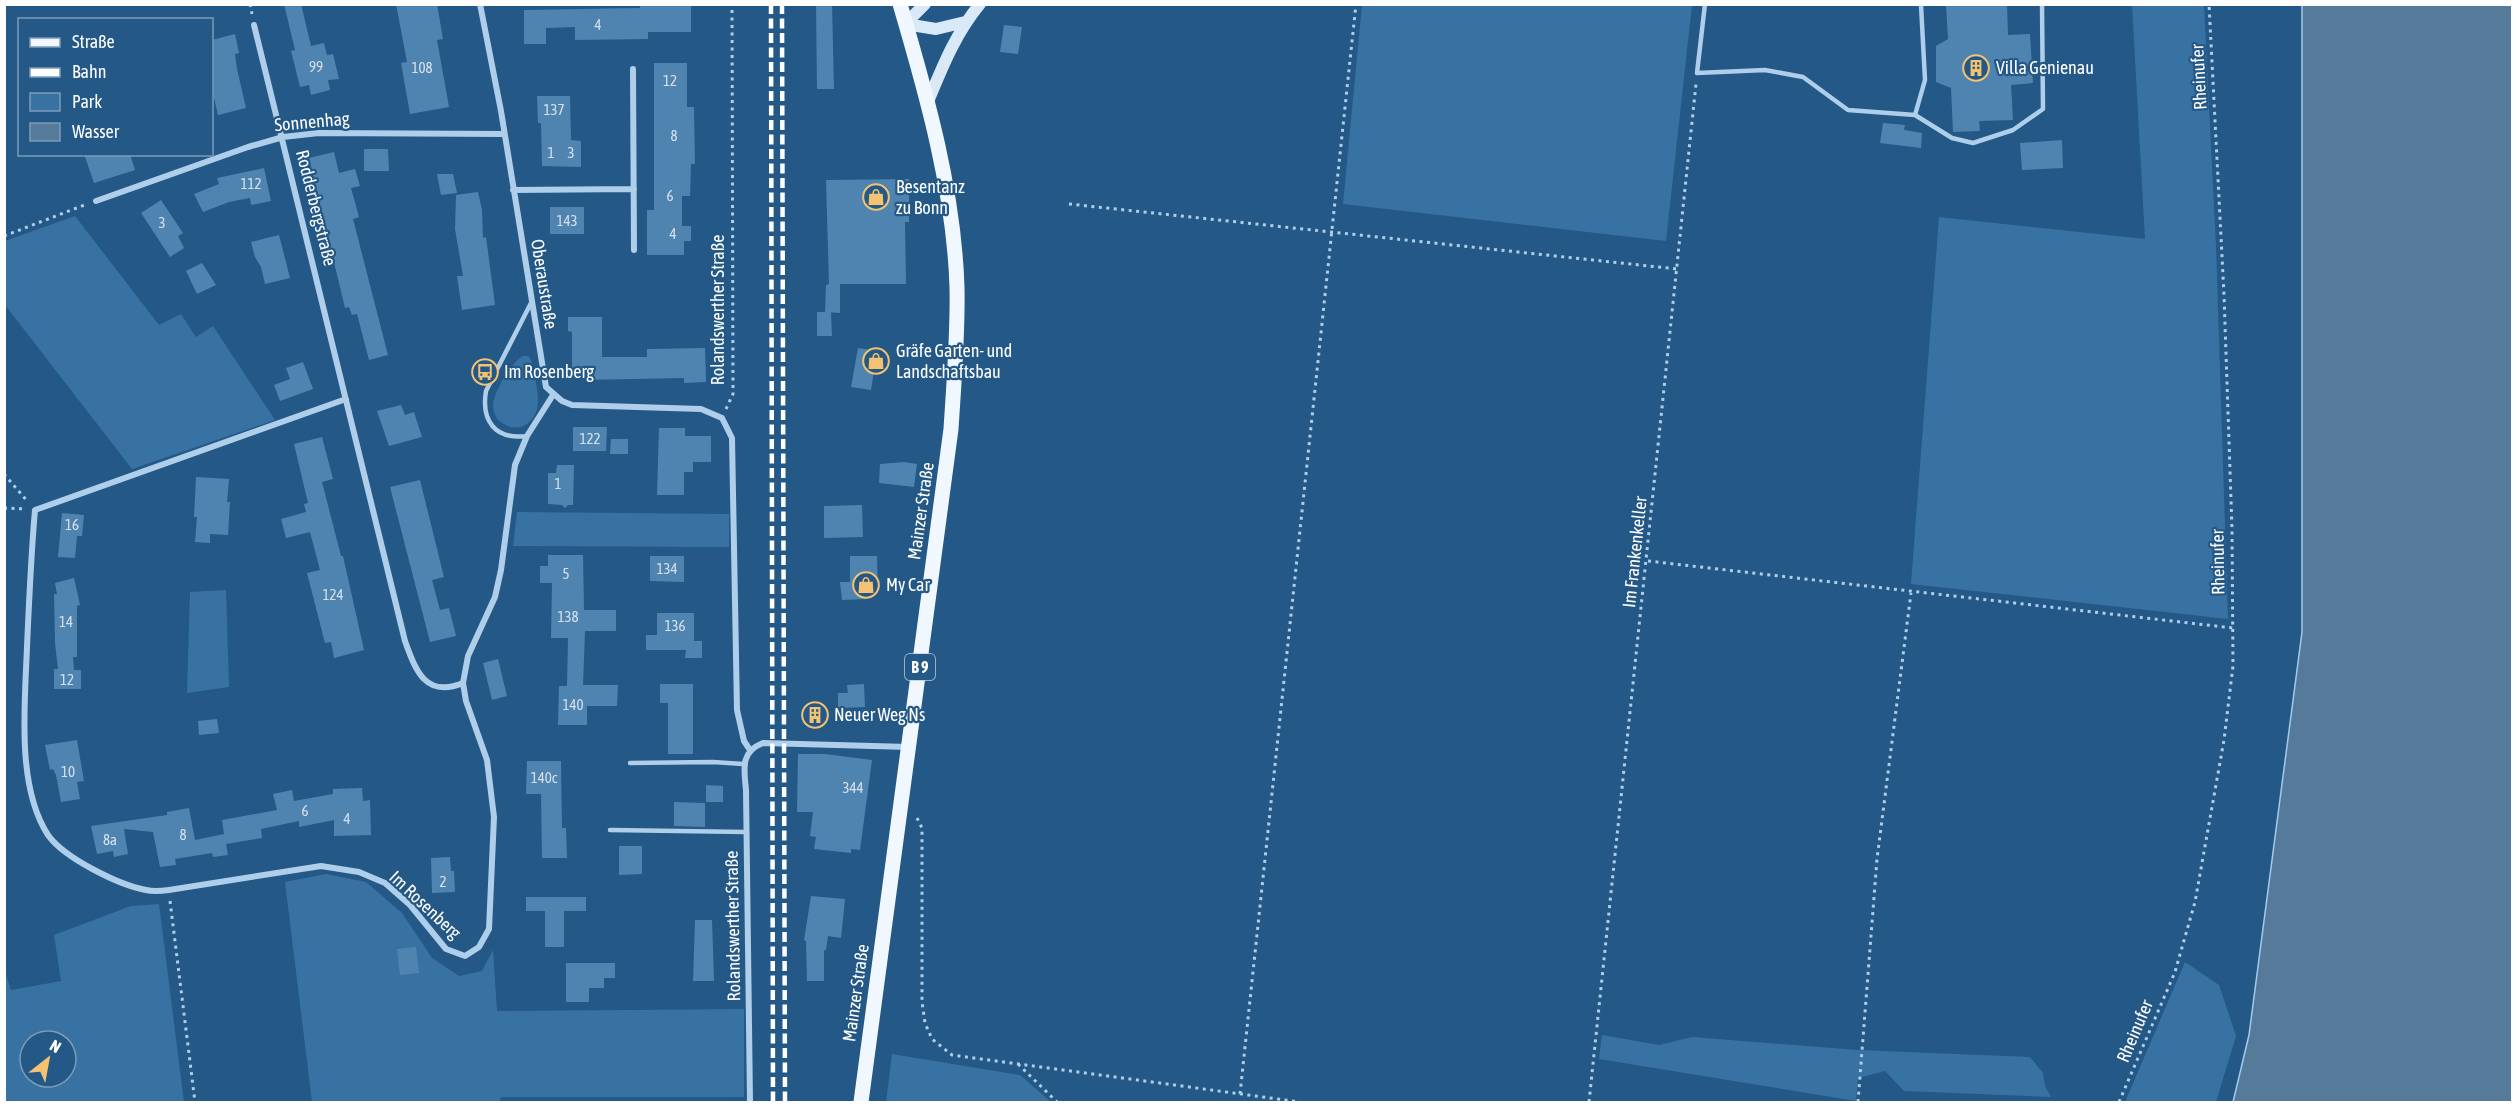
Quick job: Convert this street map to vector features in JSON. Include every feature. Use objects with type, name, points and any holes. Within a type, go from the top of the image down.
[{"type":"main road","name":"B 9","points":[[900,4],[905,24]]},
{"type":"main road","points":[[905,24],[925,4]]},
{"type":"main road","points":[[927,104],[947,54],[965,22],[980,4]]},
{"type":"main road","points":[[905,24],[936,29],[965,22]]},
{"type":"main road","name":"Mainzer Straße","points":[[861,1102],[951,429],[956,358],[957,285],[948,202],[939,151],[905,24]]},
{"type":"street","name":"Oberaustraße","points":[[480,4],[504,134],[542,373],[546,387],[553,395]]},
{"type":"street","name":"Rodderbergstraße","points":[[254,25],[405,640],[414,666],[429,684],[448,690],[464,683]]},
{"type":"street","points":[[633,69],[634,250]]},
{"type":"street","name":"Sonnenhag","points":[[96,201],[248,147],[283,137],[319,133],[504,134]]},
{"type":"street","points":[[513,190],[634,189]]},
{"type":"street","points":[[553,395],[572,405],[701,409],[722,418],[732,438],[734,456],[737,710],[744,741],[750,750],[764,744],[909,747]]},
{"type":"street","name":"Im Rosenberg","points":[[35,510],[30,588],[25,760],[35,807],[49,836],[77,861],[125,884],[148,891],[169,890],[321,866],[359,872],[385,883],[410,905],[446,949],[465,956],[479,947],[489,929],[494,817],[487,760],[466,701],[464,683],[468,656],[495,597],[501,570],[515,465],[527,436],[553,395]]},
{"type":"street","points":[[35,510],[346,399]]},
{"type":"street","name":"Rolandswerther Straße","points":[[750,750],[743,764],[750,1102]]},
{"type":"lane","points":[[1705,4],[1697,73],[1765,70],[1803,77],[1848,110],[1915,115],[1952,138],[1974,142],[2013,130],[2043,109],[2042,4]]},
{"type":"lane","points":[[1915,115],[1925,80],[1922,5]]},
{"type":"lane","points":[[527,436],[514,438],[497,430],[490,423],[484,407],[486,391],[532,301]]},
{"type":"lane","points":[[630,763],[743,764]]},
{"type":"lane","points":[[610,830],[746,832]]},
{"type":"path","name":"Rolandswerther Straße","points":[[722,418],[733,394],[732,4]]},
{"type":"path","points":[[1240,1094],[1356,4]]},
{"type":"path","name":"Rheinufer","points":[[2119,1102],[2175,972],[2195,902],[2224,740],[2233,666],[2224,307],[2209,4]]},
{"type":"path","name":"Im Frankenkeller","points":[[1589,1102],[1648,561],[1697,73]]},
{"type":"path","points":[[4,236],[96,201]]},
{"type":"path","points":[[1069,204],[1677,269]]},
{"type":"path","points":[[4,474],[35,510]]},
{"type":"path","points":[[4,508],[35,510]]},
{"type":"path","points":[[1648,561],[1911,593],[2233,628]]},
{"type":"path","points":[[1858,1102],[1877,859],[1911,593]]},
{"type":"path","points":[[903,790],[922,828],[922,1002],[928,1033],[944,1050],[952,1055],[1300,1102]]},
{"type":"path","points":[[169,890],[195,1102]]},
{"type":"path","points":[[1018,1064],[1057,1102]]},
{"type":"green space","points":[[1362,5],[1692,5],[1666,241],[1343,204]]},
{"type":"green space","points":[[2132,5],[2204,5],[2216,246],[2228,619],[1911,584],[1939,217],[2145,239]]},
{"type":"green space","points":[[75,216],[159,325],[181,314],[196,337],[213,326],[275,420],[132,469],[5,305],[5,241]]},
{"type":"green space","points":[[523,356],[528,356],[531,360],[537,387],[538,406],[531,421],[523,426],[512,427],[497,419],[493,405],[504,378]]},
{"type":"green space","points":[[517,512],[729,514],[729,547],[513,546]]},
{"type":"green space","points":[[226,590],[229,687],[187,693],[190,592]]},
{"type":"green space","points":[[326,874],[366,882],[402,913],[432,958],[459,976],[482,971],[493,950],[497,1011],[744,1009],[744,1097],[501,1097],[499,1102],[312,1102],[285,882]]},
{"type":"green space","points":[[159,904],[184,1102],[5,1102],[5,972],[11,990],[61,981],[54,935],[131,906]]},
{"type":"green space","points":[[2185,962],[2219,985],[2236,1036],[2216,1102],[2125,1102]]},
{"type":"green space","points":[[1602,1035],[1659,1045],[1692,1037],[1858,1050],[2030,1057],[2043,1073],[2045,1086],[2051,1097],[1904,1091],[1885,1071],[1858,1078],[1856,1101],[1599,1059]]},
{"type":"green space","points":[[892,1054],[1020,1075],[1051,1102],[886,1102]]},
{"type":"water","points":[[2302,5],[2512,5],[2512,1102],[2233,1102],[2249,1035],[2302,632]]},
{"type":"building","points":[[284,4],[301,4],[311,46],[324,43],[327,55],[333,54],[339,79],[328,80],[330,90],[311,95],[309,85],[300,87],[291,51],[295,50]]},
{"type":"building","points":[[396,4],[437,4],[443,39],[437,40],[449,107],[410,114],[401,63],[407,62]]},
{"type":"building","points":[[816,4],[832,4],[834,89],[817,89]]},
{"type":"building","name":"Villa Genienau","points":[[2007,4],[2008,35],[2030,34],[2033,83],[2011,85],[2013,120],[1979,121],[1980,131],[1953,132],[1951,88],[1936,82],[1936,46],[1948,39],[1946,5]]},
{"type":"building","points":[[640,5],[691,5],[691,32],[648,32],[648,39],[575,40],[575,27],[546,28],[546,44],[524,44],[524,10],[640,8]]},
{"type":"building","points":[[1004,25],[1022,27],[1018,54],[1000,52]]},
{"type":"building","points":[[235,34],[239,53],[235,54],[237,69],[246,108],[218,115],[213,93],[213,40]]},
{"type":"building","points":[[654,63],[687,63],[687,107],[694,107],[695,164],[691,164],[690,196],[682,196],[682,226],[691,226],[691,241],[684,241],[684,255],[647,255],[647,210],[654,210]]},
{"type":"building","points":[[537,96],[570,96],[571,140],[581,141],[581,167],[542,166],[541,123],[538,123]]},
{"type":"building","points":[[1883,123],[1905,125],[1904,130],[1922,133],[1921,148],[1880,143]]},
{"type":"building","points":[[2062,140],[2063,168],[2022,170],[2020,143]]},
{"type":"building","points":[[364,149],[388,149],[389,171],[364,171]]},
{"type":"building","points":[[334,152],[339,173],[355,169],[360,186],[351,188],[359,217],[353,219],[388,355],[369,360],[357,314],[352,315],[349,307],[345,308],[309,158]]},
{"type":"building","points":[[85,156],[131,156],[135,170],[94,183]]},
{"type":"building","points":[[264,168],[271,201],[251,205],[250,198],[229,202],[203,212],[194,194],[219,184],[217,178]]},
{"type":"building","points":[[437,174],[453,174],[457,193],[441,195]]},
{"type":"building","points":[[909,179],[909,222],[905,222],[906,284],[840,284],[840,313],[825,312],[826,285],[829,284],[826,180]]},
{"type":"building","points":[[478,192],[482,210],[483,238],[486,237],[495,305],[462,310],[457,276],[463,276],[455,229],[456,195]]},
{"type":"building","points":[[161,200],[183,233],[178,236],[184,248],[170,257],[141,213]]},
{"type":"building","points":[[550,207],[584,207],[584,234],[550,234]]},
{"type":"building","points":[[279,235],[290,278],[265,284],[251,242]]},
{"type":"building","points":[[202,263],[216,285],[197,294],[186,271]]},
{"type":"building","points":[[817,312],[831,312],[832,336],[817,336]]},
{"type":"building","points":[[568,317],[602,317],[602,357],[647,357],[647,349],[705,348],[706,382],[684,383],[684,378],[582,380],[582,376],[572,376],[572,332],[568,331]]},
{"type":"building","points":[[858,348],[877,351],[871,390],[851,387]]},
{"type":"building","points":[[303,362],[313,389],[280,401],[274,385],[290,379],[286,368]]},
{"type":"building","points":[[401,405],[405,415],[414,412],[422,437],[389,446],[377,411]]},
{"type":"building","points":[[573,427],[607,427],[606,451],[573,451]]},
{"type":"building","points":[[659,428],[685,428],[685,436],[711,436],[711,462],[693,462],[693,472],[684,472],[684,495],[657,495]]},
{"type":"building","points":[[322,437],[333,479],[322,482],[341,556],[343,556],[364,650],[334,658],[331,642],[325,643],[307,573],[320,570],[310,532],[286,538],[281,519],[306,512],[304,504],[308,503],[294,444]]},
{"type":"building","points":[[611,439],[628,439],[628,454],[610,454]]},
{"type":"building","points":[[904,462],[917,464],[914,487],[879,483],[880,464]]},
{"type":"building","points":[[557,465],[574,465],[573,505],[565,508],[562,505],[548,504],[548,473],[556,473]]},
{"type":"building","points":[[196,477],[229,479],[228,535],[210,534],[210,543],[195,542]]},
{"type":"building","points":[[420,480],[444,577],[432,580],[440,610],[449,608],[456,636],[430,642],[390,487]]},
{"type":"building","points":[[862,505],[863,537],[824,538],[824,506]]},
{"type":"building","points":[[62,513],[84,515],[82,536],[77,536],[75,558],[58,557]]},
{"type":"building","points":[[548,555],[583,555],[584,610],[616,610],[616,631],[585,631],[583,685],[618,685],[617,706],[587,706],[587,725],[558,725],[559,686],[567,686],[568,638],[551,638],[552,583],[540,583],[540,566],[548,566]]},
{"type":"building","points":[[650,556],[684,556],[684,582],[650,581]]},
{"type":"building","points":[[850,556],[877,556],[878,592],[866,592],[867,599],[842,600],[840,582],[850,582]]},
{"type":"building","points":[[74,578],[80,605],[77,606],[77,657],[73,657],[74,670],[81,670],[81,689],[54,689],[54,669],[58,669],[55,643],[54,594],[57,594],[55,583]]},
{"type":"building","points":[[657,613],[694,613],[694,641],[702,641],[702,658],[685,658],[686,650],[646,650],[646,635],[657,635]]},
{"type":"building","points":[[498,659],[507,696],[492,700],[483,663]]},
{"type":"building","points":[[660,684],[693,684],[693,754],[668,754],[668,703],[660,703]]},
{"type":"building","points":[[864,684],[865,707],[838,708],[838,693],[848,693],[847,685]]},
{"type":"building","name":"Neuer Weg Ns","points":[[805,706],[825,706],[824,723],[805,723]]},
{"type":"building","points":[[217,719],[219,733],[199,735],[198,721]]},
{"type":"building","points":[[77,740],[84,781],[77,782],[80,799],[61,802],[56,775],[53,769],[50,770],[45,745]]},
{"type":"building","points":[[798,754],[825,754],[872,760],[860,850],[851,849],[851,853],[814,849],[816,837],[810,836],[813,812],[797,812]]},
{"type":"building","points":[[527,761],[561,761],[562,828],[566,828],[567,858],[542,858],[541,794],[526,794]]},
{"type":"building","points":[[706,785],[723,786],[723,802],[706,802]]},
{"type":"building","points":[[362,788],[363,801],[370,800],[371,835],[334,836],[334,820],[299,827],[299,821],[261,829],[262,838],[226,844],[228,855],[213,857],[212,853],[175,859],[176,865],[160,867],[153,832],[124,829],[128,854],[114,857],[113,851],[97,854],[91,826],[167,815],[167,812],[189,808],[195,840],[224,834],[222,820],[277,810],[273,794],[292,790],[294,801],[333,794],[333,789]]},
{"type":"building","points":[[674,802],[705,803],[705,827],[674,826]]},
{"type":"building","points":[[619,846],[642,846],[642,874],[619,875]]},
{"type":"building","points":[[450,857],[451,871],[454,871],[455,892],[432,893],[431,858]]},
{"type":"building","points":[[811,896],[845,899],[841,938],[828,936],[826,950],[824,950],[824,981],[807,981],[806,941],[804,940]]},
{"type":"building","points":[[526,897],[586,897],[586,911],[564,911],[564,947],[545,947],[545,911],[526,911]]},
{"type":"building","points":[[695,920],[712,920],[714,981],[693,981]]},
{"type":"building","points":[[416,947],[419,973],[400,975],[397,949]]},
{"type":"building","points":[[566,963],[615,963],[615,978],[604,978],[604,988],[589,988],[589,1002],[566,1002]]},
{"type":"railway","points":[[771,4],[773,1102]]},
{"type":"railway","points":[[782,4],[785,1102]]},
{"type":"place","name":"Villa Genienau","points":[[1976,68]]},
{"type":"place","name":"Besentanz zu Bonn","points":[[876,197]]},
{"type":"place","name":"Gräfe Garten- und Landschaftsbau","points":[[876,361]]},
{"type":"place","name":"Im Rosenberg","points":[[485,372]]},
{"type":"place","name":"My Car","points":[[866,585]]},
{"type":"place","name":"Neuer Weg Ns","points":[[815,715]]}]
